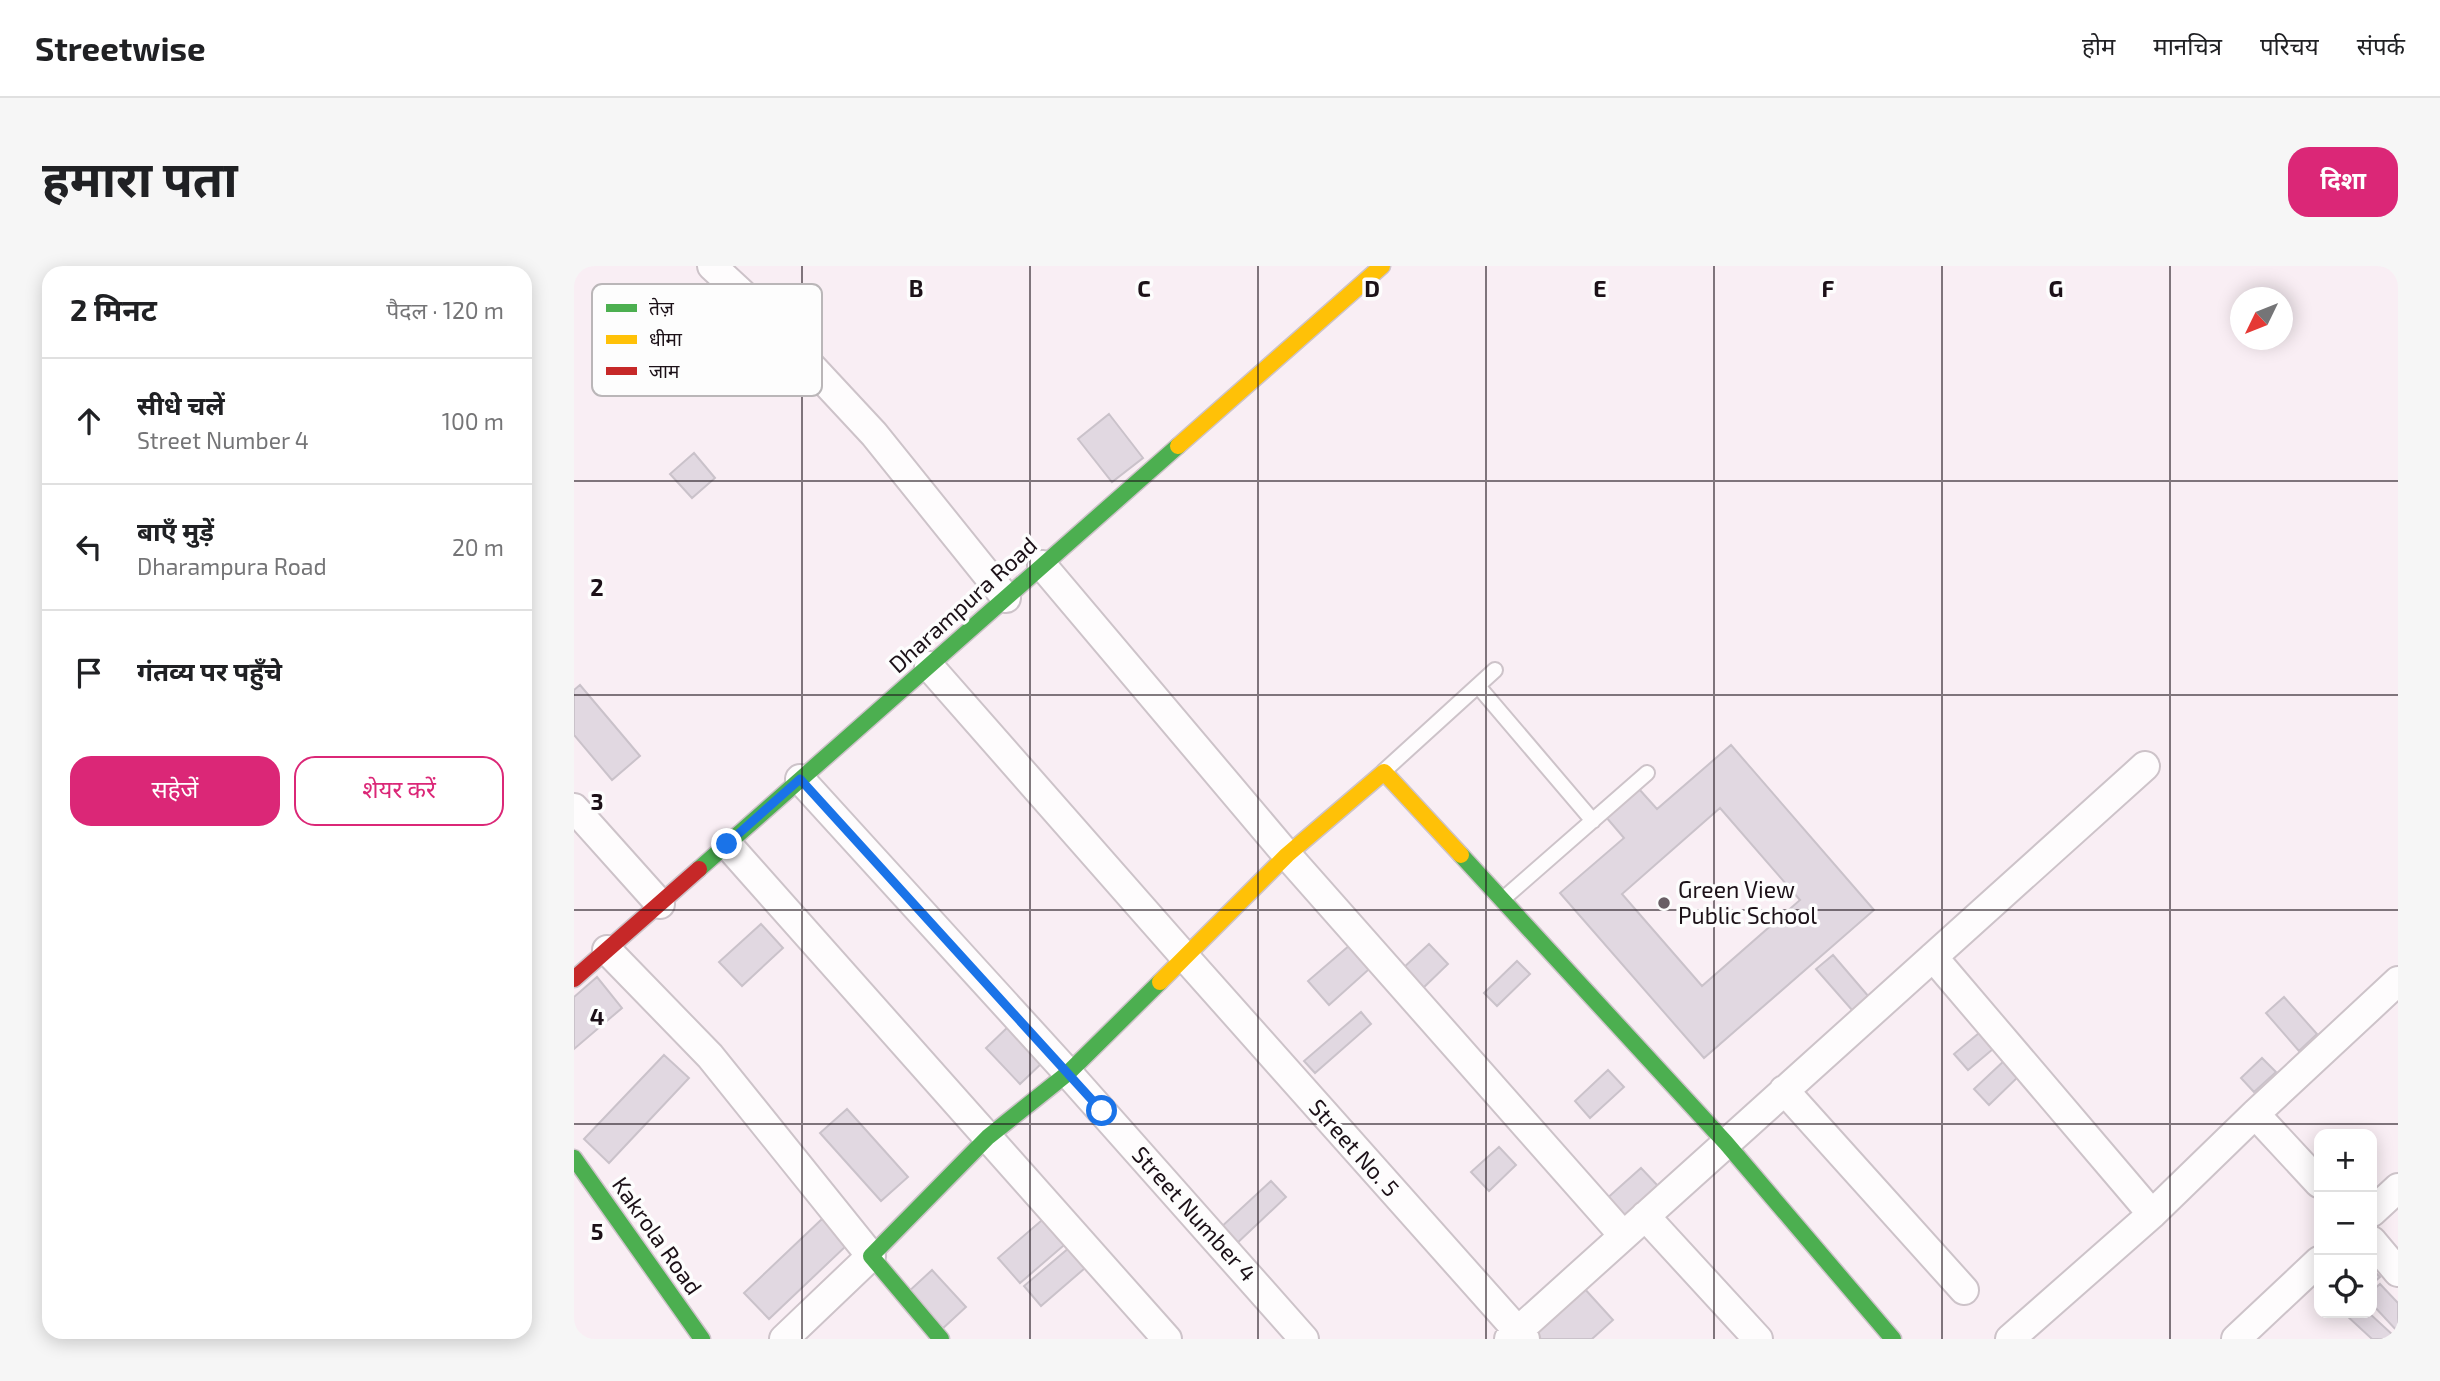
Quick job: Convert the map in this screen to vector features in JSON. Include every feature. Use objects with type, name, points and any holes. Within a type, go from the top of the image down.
[{"type":"street","points":[[712,266],[731,284]]},
{"type":"street","name":"Dharampura Road","points":[[574,979],[1382,266]]},
{"type":"street","points":[[822,378],[874,434],[1006,597]]},
{"type":"street","points":[[1042,565],[1287,855],[1623,1236]]},
{"type":"street","name":"Street No. 5","points":[[929,666],[1517,1336]]},
{"type":"street","points":[[1517,1336],[1645,1216],[2145,766]]},
{"type":"street","points":[[784,1339],[871,1256],[988,1137],[1068,1073],[1287,855],[1384,772],[1726,1143],[1891,1337]]},
{"type":"street","name":"Street Number 4","points":[[800,779],[1068,1073],[1304,1339]]},
{"type":"street","points":[[574,807],[660,904]]},
{"type":"street","points":[[727,844],[1167,1339]]},
{"type":"street","points":[[607,950],[710,1056],[871,1256],[942,1339]]},
{"type":"street","points":[[1933,957],[2152,1214]]},
{"type":"street","points":[[2010,1339],[2152,1214],[2398,981]]},
{"type":"street","points":[[1784,1090],[1964,1290]]},
{"type":"street","points":[[2255,1114],[2314,1179]]},
{"type":"street","name":"Kakrola Road","points":[[574,1158],[702,1339]]},
{"type":"street","points":[[2377,1207],[2398,1188]]},
{"type":"street","points":[[1645,1216],[1758,1339]]},
{"type":"street","points":[[2377,1247],[2398,1272]]},
{"type":"street","points":[[2236,1339],[2314,1266]]},
{"type":"lane","points":[[1384,772],[1495,670]]},
{"type":"lane","points":[[1478,686],[1593,821]]},
{"type":"lane","points":[[1502,900],[1647,773]]},
{"type":"building","points":[[1109,414],[1143,458],[1112,482],[1078,439]]},
{"type":"building","points":[[694,453],[715,478],[692,498],[670,474]]},
{"type":"building","points":[[580,685],[640,756],[612,780],[574,735],[574,690]]},
{"type":"building","points":[[1731,745],[1874,910],[1704,1058],[1560,893],[1624,838],[1606,817],[1639,789],[1657,809]],"holes":[[[1720,808],[1800,900],[1702,986],[1622,894]]]},
{"type":"building","points":[[761,924],[783,948],[742,986],[719,962]]},
{"type":"building","points":[[1357,939],[1377,962],[1329,1005],[1308,981]]},
{"type":"building","points":[[1429,944],[1448,964],[1421,990],[1401,970]]},
{"type":"building","points":[[1833,955],[1875,1004],[1859,1018],[1816,969]]},
{"type":"building","points":[[1517,961],[1530,974],[1497,1006],[1484,993]]},
{"type":"building","points":[[597,977],[622,1008],[574,1049],[574,997]]},
{"type":"building","points":[[2284,997],[2317,1034],[2299,1051],[2266,1013]]},
{"type":"building","points":[[1361,1012],[1371,1024],[1315,1073],[1304,1061]]},
{"type":"building","points":[[1010,1025],[1044,1061],[1020,1084],[986,1048]]},
{"type":"building","points":[[1985,1028],[1999,1044],[1968,1070],[1954,1054]]},
{"type":"building","points":[[664,1055],[689,1078],[609,1163],[584,1139]]},
{"type":"building","points":[[2262,1058],[2276,1072],[2254,1092],[2241,1078]]},
{"type":"building","points":[[2006,1059],[2020,1075],[1989,1105],[1974,1089]]},
{"type":"building","points":[[1608,1070],[1624,1087],[1590,1118],[1575,1101]]},
{"type":"building","points":[[847,1109],[908,1177],[881,1201],[820,1133]]},
{"type":"building","points":[[1499,1147],[1516,1165],[1489,1191],[1471,1172]]},
{"type":"building","points":[[1641,1168],[1659,1187],[1622,1221],[1604,1201]]},
{"type":"building","points":[[1271,1181],[1286,1197],[1234,1246],[1219,1229]]},
{"type":"building","points":[[1048,1215],[1070,1240],[1020,1283],[998,1258]]},
{"type":"building","points":[[822,1219],[847,1245],[769,1319],[744,1293]]},
{"type":"building","points":[[1076,1242],[1092,1262],[1041,1306],[1024,1286]]},
{"type":"building","points":[[932,1270],[966,1307],[941,1330],[907,1293]]},
{"type":"building","points":[[2380,1284],[2398,1303],[2398,1332],[2377,1309],[2377,1287]]},
{"type":"building","points":[[1583,1287],[1613,1320],[1592,1339],[1541,1339],[1534,1330]]},
{"type":"building","points":[[2349,1318],[2374,1318],[2394,1336],[2391,1339],[2372,1339]]},
{"type":"traffic: fast","points":[[699,869],[1178,446]]},
{"type":"traffic: fast","points":[[1461,855],[1726,1143],[1893,1339]]},
{"type":"traffic: fast","points":[[941,1339],[871,1256],[988,1137],[1068,1073],[1160,982]]},
{"type":"traffic: fast","points":[[574,1158],[702,1339]]},
{"type":"traffic: slow","points":[[1178,446],[1382,266]]},
{"type":"traffic: slow","points":[[1160,982],[1287,855],[1384,772],[1461,855]]},
{"type":"traffic: jam","points":[[574,979],[699,869]]},
{"type":"place","name":"Green View Public School","points":[[1664,903]]},
{"type":"route","points":[[727,844],[800,779],[1102,1111]]}]
